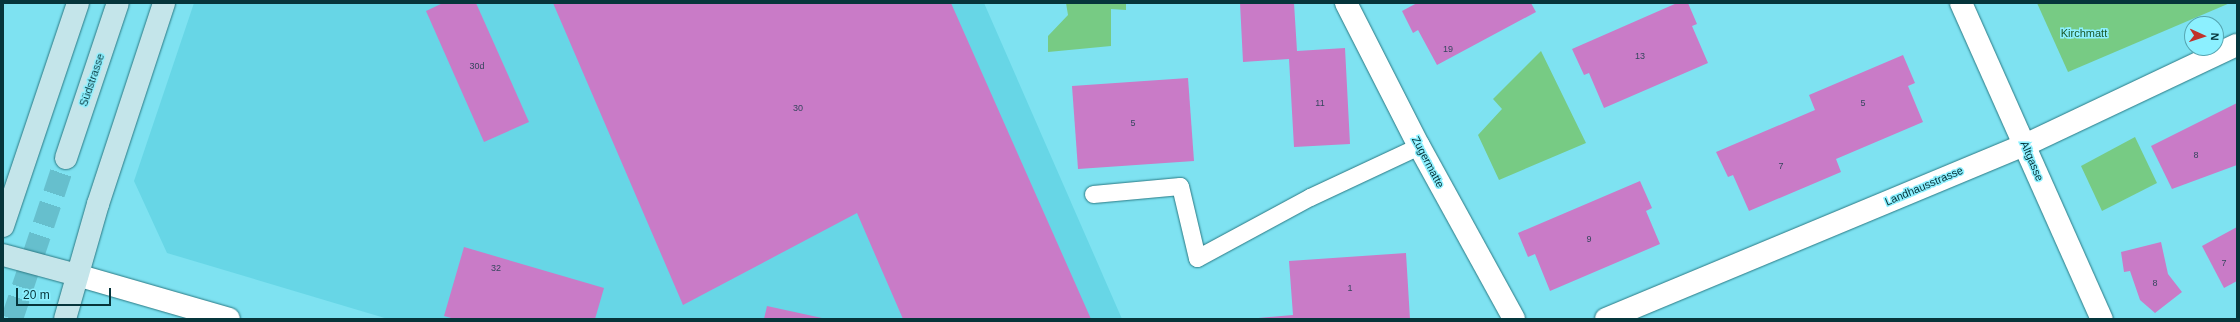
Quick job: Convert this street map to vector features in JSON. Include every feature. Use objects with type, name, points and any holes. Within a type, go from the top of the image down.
[{"type":"main road","points":[[3,226],[78,3]]},
{"type":"main road","name":"Südstrasse","points":[[66,158],[118,3]]},
{"type":"main road","points":[[64,319],[76,275],[164,3]]},
{"type":"main road","points":[[3,255],[76,275]]},
{"type":"street","name":"Zugermatte","points":[[1346,3],[1419,146],[1514,319]]},
{"type":"street","name":"Altgasse","points":[[1961,3],[2025,145],[2067,246],[2102,319]]},
{"type":"street","name":"Landhausstrasse","points":[[1606,319],[2025,145],[2237,45]]},
{"type":"street","points":[[76,275],[229,319]]},
{"type":"lane","points":[[1093,194],[1180,186],[1197,258],[1310,197],[1419,146]]},
{"type":"shaded area","points":[[194,3],[984,3],[1122,319],[388,319],[167,253],[134,181]]},
{"type":"green space","points":[[1066,3],[1126,3],[1126,10],[1111,9],[1111,46],[1048,52],[1048,36],[1068,15]]},
{"type":"green space","name":"Kirchmatt","points":[[2037,3],[2230,3],[2199,16],[2184,16],[2184,23],[2068,72]]},
{"type":"green space","points":[[1541,51],[1586,143],[1499,180],[1478,135],[1502,109],[1493,99]]},
{"type":"green space","points":[[2135,137],[2157,183],[2102,211],[2081,166]]},
{"type":"building","points":[[443,3],[476,3],[529,122],[484,142],[426,11]]},
{"type":"building","points":[[553,3],[951,3],[1091,319],[903,319],[857,213],[683,305]]},
{"type":"building","points":[[1240,3],[1294,3],[1297,51],[1345,48],[1350,144],[1294,147],[1289,59],[1243,62]]},
{"type":"building","points":[[1417,3],[1531,3],[1536,12],[1437,65],[1418,30],[1413,33],[1402,11]]},
{"type":"building","points":[[1677,3],[1688,3],[1697,24],[1692,26],[1708,63],[1604,108],[1589,73],[1584,75],[1572,49]]},
{"type":"building","points":[[1903,55],[1915,83],[1908,86],[1923,122],[1836,159],[1841,172],[1749,211],[1733,175],[1728,177],[1716,152],[1815,110],[1809,95]]},
{"type":"building","points":[[1188,78],[1194,161],[1078,169],[1072,86]]},
{"type":"building","points":[[2237,103],[2237,165],[2172,189],[2151,146]]},
{"type":"building","points":[[1640,181],[1652,208],[1646,211],[1660,244],[1550,291],[1535,254],[1528,257],[1518,233]]},
{"type":"building","points":[[2237,227],[2237,281],[2224,288],[2202,246]]},
{"type":"building","points":[[2161,242],[2168,274],[2182,292],[2155,313],[2140,300],[2130,271],[2124,272],[2121,252]]},
{"type":"building","points":[[464,247],[604,288],[595,319],[455,319],[444,316]]},
{"type":"building","points":[[1406,253],[1410,319],[1247,319],[1293,315],[1289,261]]},
{"type":"building","points":[[767,306],[822,318],[822,319],[764,319]]},
{"type":"tunnel","points":[[12,319],[66,158]]}]
